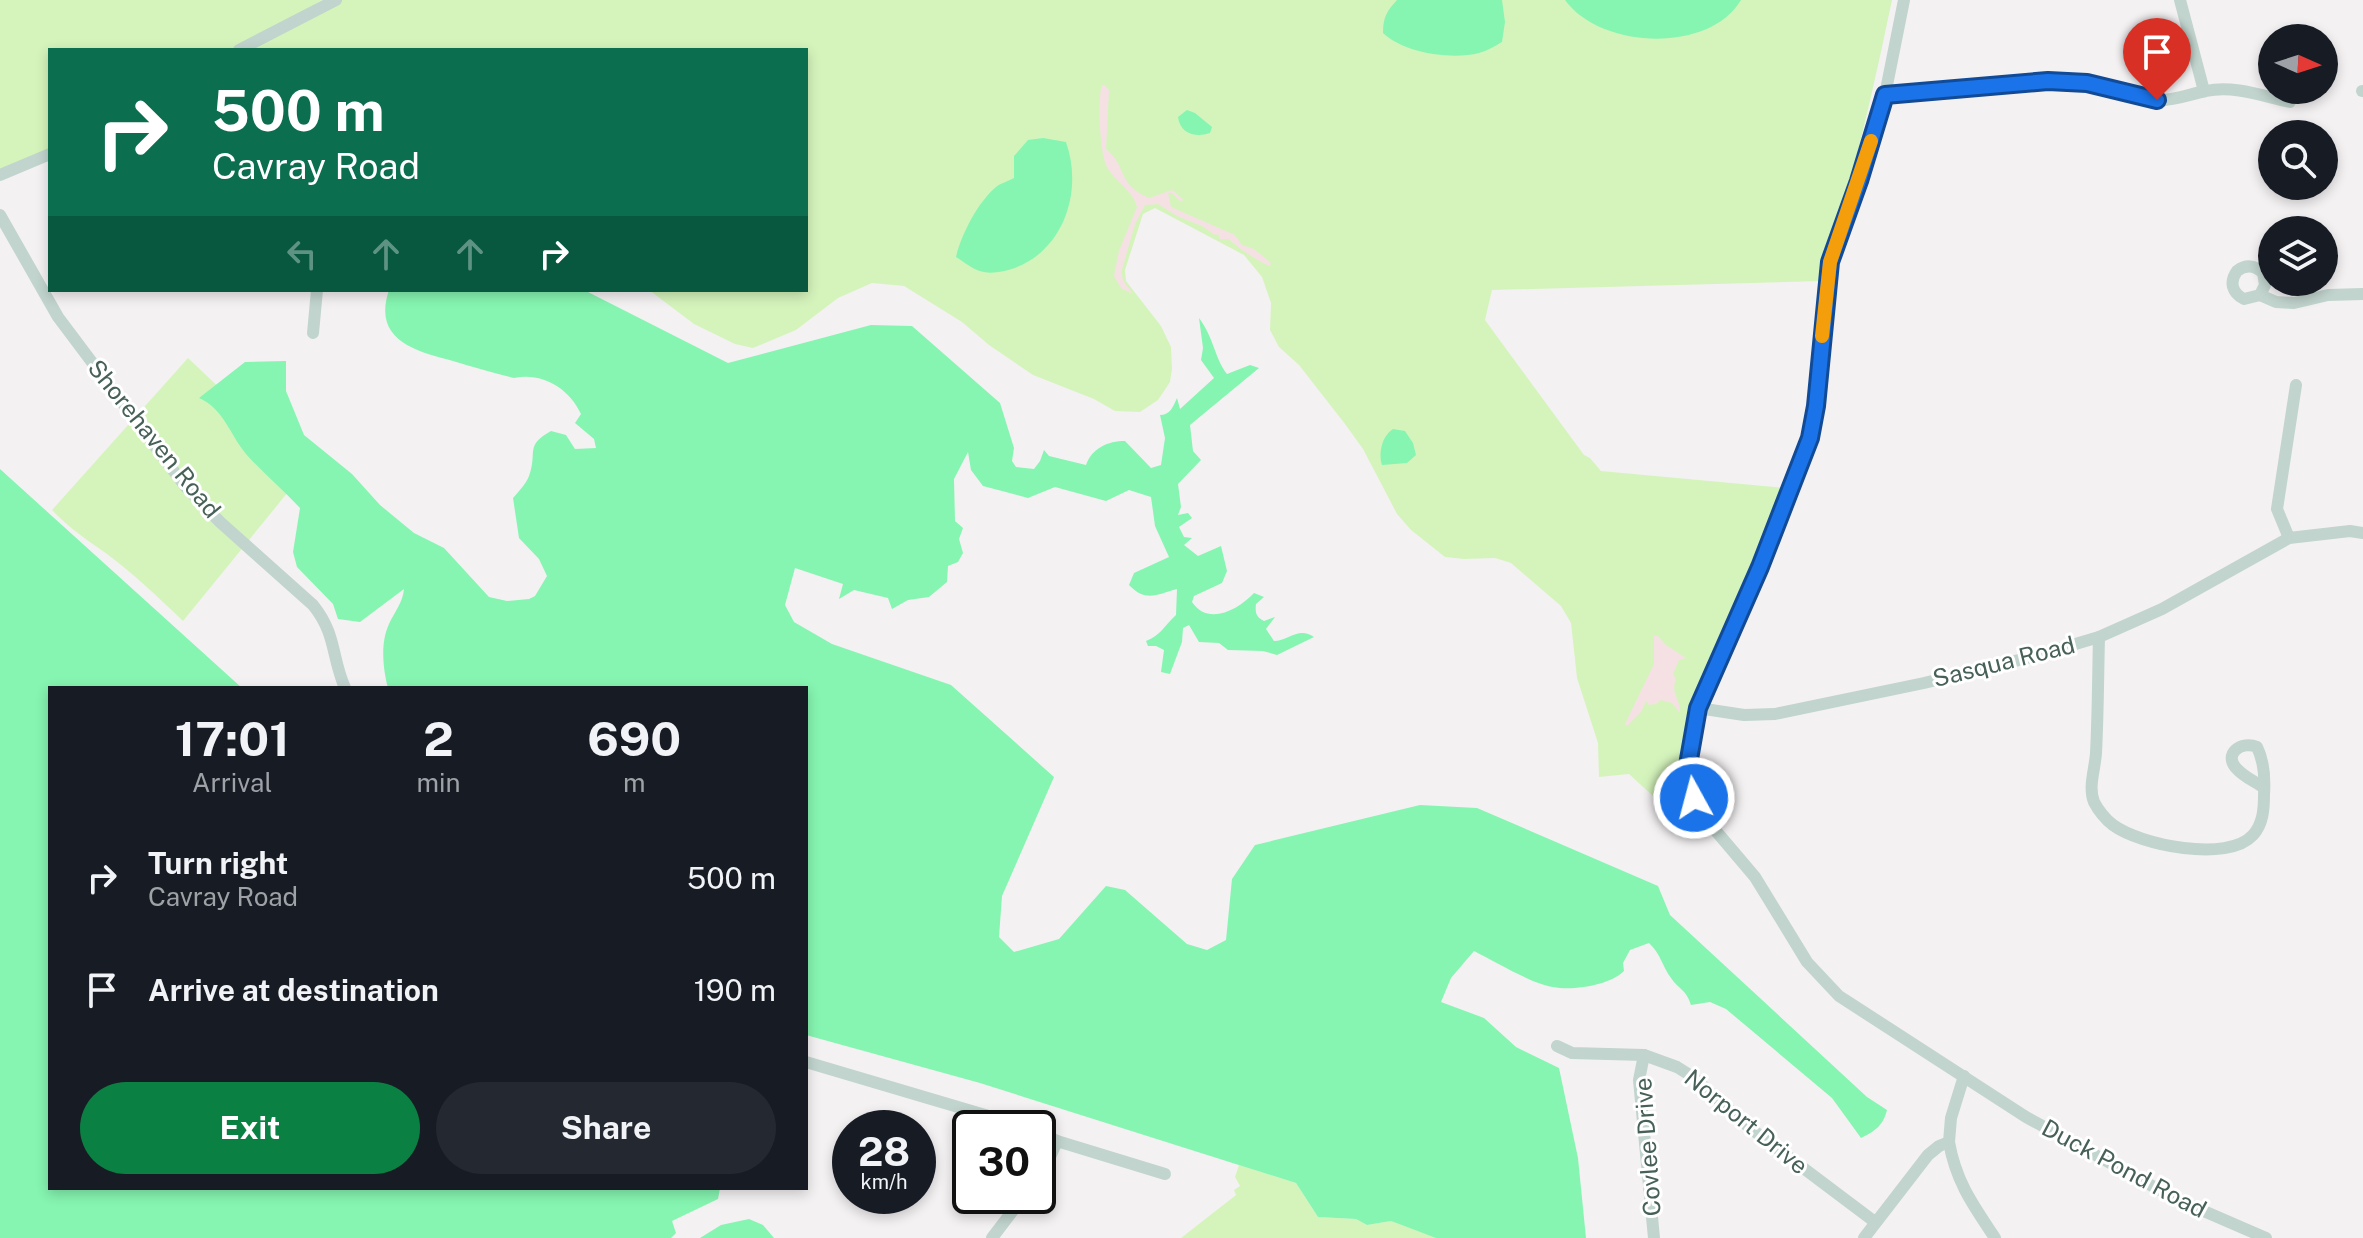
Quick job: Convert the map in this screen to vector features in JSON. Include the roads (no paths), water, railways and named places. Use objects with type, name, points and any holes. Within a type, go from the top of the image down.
[{"type":"street","points":[[243,48],[336,0]]},
{"type":"street","name":"Duck Pond Road","points":[[1904,0],[1885,95],[1830,262],[1810,438],[1760,567],[1698,708],[1688,765],[1691,788],[1699,811],[1755,877],[1807,962],[1826,985],[1848,1003],[2026,1117],[2176,1199],[2266,1238]]},
{"type":"street","points":[[2180,0],[2204,91]]},
{"type":"street","points":[[1885,95],[2048,81],[2087,83],[2157,100],[2222,89],[2258,94]]},
{"type":"street","points":[[0,175],[48,155]]},
{"type":"street","name":"Shorehaven Road","points":[[0,215],[58,317],[185,486],[220,522],[313,605],[323,618],[331,635],[344,686]]},
{"type":"street","points":[[313,333],[317,292]]},
{"type":"street","points":[[2338,295],[2363,294]]},
{"type":"street","points":[[2262,296],[2276,302],[2294,303],[2324,296]]},
{"type":"street","points":[[2289,538],[2277,509],[2296,385]]},
{"type":"street","name":"Sasqua Road","points":[[1698,708],[1744,715],[1804,709],[1990,667],[2099,637],[2162,609],[2289,538],[2350,531],[2363,533]]},
{"type":"street","points":[[2099,637],[2096,757],[2091,787],[2093,800],[2114,826],[2179,847],[2212,850],[2233,847],[2252,837],[2261,822],[2264,788]]},
{"type":"street","name":"Norport Drive","points":[[1557,1046],[1572,1053],[1644,1055],[1677,1067],[1693,1077],[1750,1128],[1875,1222]]},
{"type":"street","name":"Covlee Drive","points":[[1644,1055],[1639,1080],[1654,1238]]},
{"type":"street","points":[[808,1063],[968,1110]]},
{"type":"street","points":[[1964,1076],[1951,1118],[1949,1142],[1953,1166],[1962,1189],[1995,1238]]},
{"type":"street","points":[[1057,1141],[1165,1174]]},
{"type":"street","points":[[1864,1238],[1928,1155],[1949,1142]]},
{"type":"street","points":[[992,1238],[1010,1214]]}]
